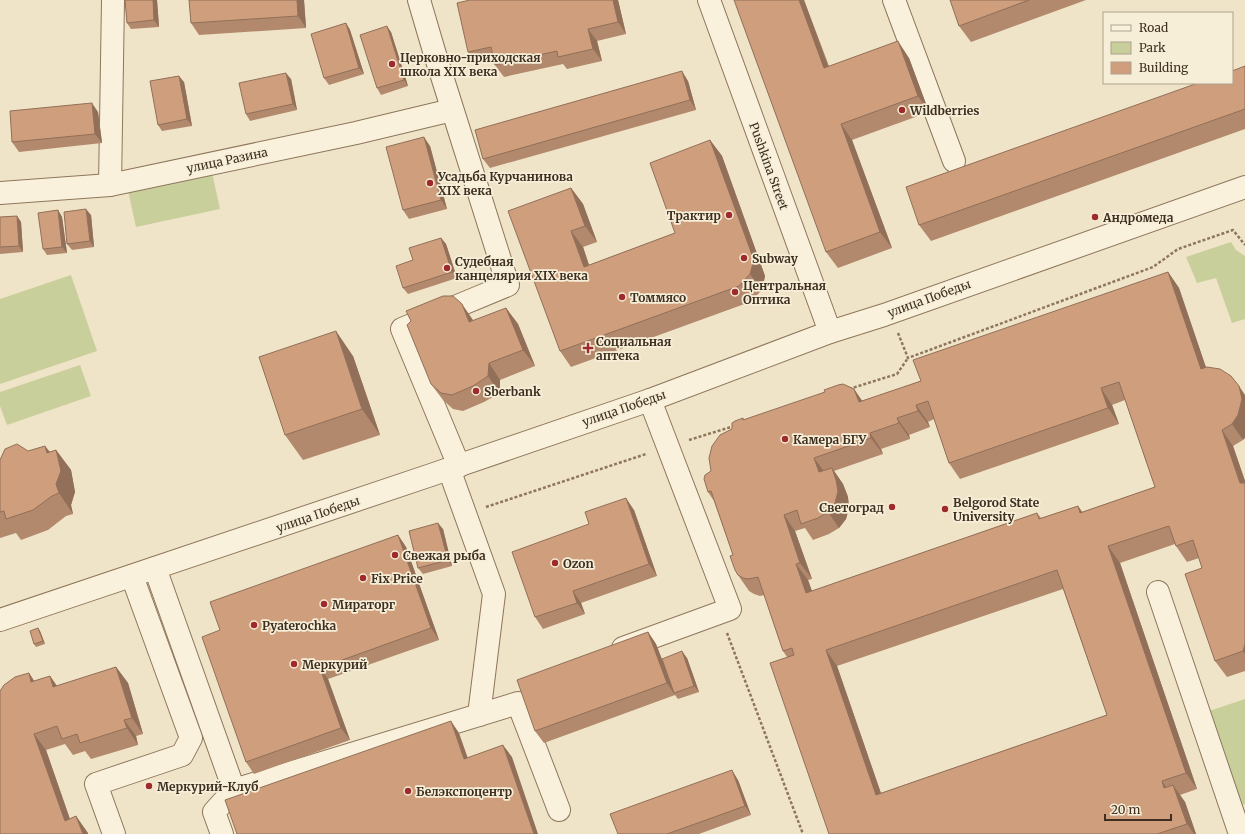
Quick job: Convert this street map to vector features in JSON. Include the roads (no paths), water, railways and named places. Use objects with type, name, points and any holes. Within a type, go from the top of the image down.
[{"type":"street","points":[[110,185],[113,0]]},
{"type":"street","points":[[419,0],[452,110],[508,285],[402,329],[454,467],[494,594],[478,715]]},
{"type":"street","name":"Pushkina Street","points":[[708,0],[830,332]]},
{"type":"street","points":[[894,0],[954,161]]},
{"type":"street","name":"улица Разина","points":[[0,193],[110,185],[349,134],[452,110]]},
{"type":"street","name":"улица Победы","points":[[0,620],[650,400],[830,332],[1245,187]]},
{"type":"street","points":[[603,655],[730,609],[650,400]]},
{"type":"street","points":[[155,568],[234,790]]},
{"type":"street","points":[[114,834],[96,784],[182,755],[191,738],[132,576]]},
{"type":"street","points":[[1158,592],[1240,834]]},
{"type":"street","points":[[222,834],[214,812],[234,790],[518,703],[559,810]]},
{"type":"place","name":"Церковно-приходская школа XIX века","points":[[392,64]]},
{"type":"place","name":"Wildberries","points":[[902,110]]},
{"type":"place","name":"Усадьба Курчанинова XIX века","points":[[430,183]]},
{"type":"place","name":"Трактир","points":[[729,215]]},
{"type":"place","name":"Андромеда","points":[[1095,217]]},
{"type":"place","name":"Subway","points":[[744,258]]},
{"type":"place","name":"Судебная канцелярия XIX века","points":[[447,268]]},
{"type":"place","name":"Центральная Оптика","points":[[735,292]]},
{"type":"place","name":"Томмясо","points":[[622,297]]},
{"type":"place","name":"Социальная аптека","points":[[588,348]]},
{"type":"place","name":"Sberbank","points":[[476,391]]},
{"type":"place","name":"Камера БГУ","points":[[785,439]]},
{"type":"place","name":"Светоград","points":[[892,507]]},
{"type":"place","name":"Belgorod State University","points":[[945,509]]},
{"type":"place","name":"Свежая рыба","points":[[395,555]]},
{"type":"place","name":"Ozon","points":[[555,563]]},
{"type":"place","name":"Fix Price","points":[[363,578]]},
{"type":"place","name":"Мираторг","points":[[324,604]]},
{"type":"place","name":"Pyaterochka","points":[[254,625]]},
{"type":"place","name":"Меркурий","points":[[294,664]]},
{"type":"place","name":"Меркурий-Клуб","points":[[149,786]]},
{"type":"place","name":"Белэкспоцентр","points":[[408,791]]}]
